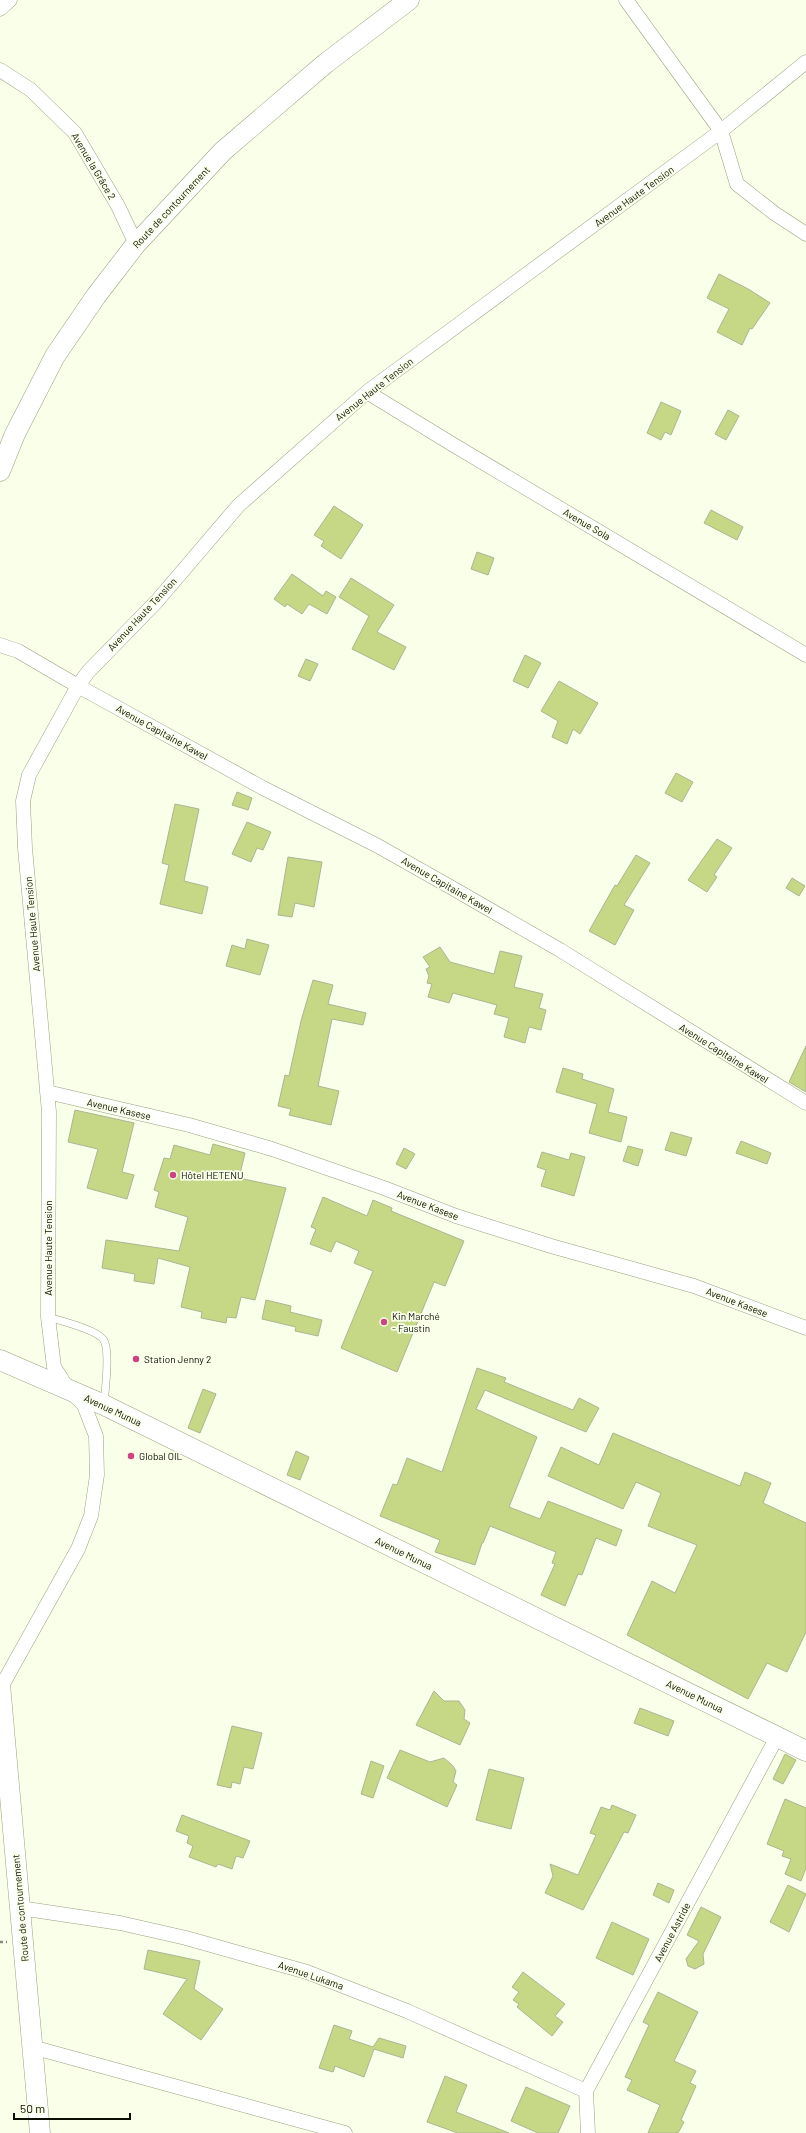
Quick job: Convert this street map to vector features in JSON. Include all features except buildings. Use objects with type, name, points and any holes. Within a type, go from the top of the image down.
[{"type":"street","points":[[0,9],[10,0]]},
{"type":"street","name":"Route de contournement","points":[[0,471],[15,434],[55,356],[96,296],[136,244],[223,150],[326,63],[409,0]]},
{"type":"street","points":[[626,0],[721,131],[737,184],[774,213],[806,234]]},
{"type":"street","name":"Avenue Haute Tension","points":[[0,1689],[78,1549],[91,1516],[97,1475],[96,1436],[84,1405],[68,1389],[54,1367],[48,1317],[48,1092],[25,848],[23,801],[30,776],[78,686],[106,651],[157,601],[239,505],[368,392],[721,131],[806,62]]},
{"type":"street","name":"Avenue la Grâce 2","points":[[0,70],[31,90],[75,133],[118,206],[136,244]]},
{"type":"street","name":"Avenue Sola","points":[[368,392],[452,444],[806,655]]},
{"type":"street","points":[[0,645],[18,650],[78,686]]},
{"type":"street","name":"Avenue Capitaine Kawel","points":[[78,686],[263,788],[378,846],[454,888],[560,950],[806,1103]]},
{"type":"street","name":"Avenue Kasese","points":[[48,1092],[189,1125],[272,1149],[462,1219],[694,1286],[806,1328]]},
{"type":"street","name":"Avenue Munua","points":[[0,1360],[104,1405],[806,1750]]},
{"type":"street","name":"Route de contournement","points":[[0,1684],[40,2133]]},
{"type":"street","name":"Avenue Astride","points":[[586,2091],[778,1737]]},
{"type":"street","name":"Avenue Lukama","points":[[20,1908],[120,1923],[186,1938],[307,1972],[407,2011],[586,2091]]},
{"type":"street","points":[[32,2047],[345,2133]]},
{"type":"street","points":[[586,2091],[588,2133]]},
{"type":"lane","points":[[48,1317],[93,1333],[103,1339],[107,1348],[104,1405]]},
{"type":"place","name":"Hôtel HETENU","points":[[173,1175]]},
{"type":"place","name":"Kin Marché - Faustin","points":[[384,1322]]},
{"type":"place","name":"Station Jenny 2","points":[[136,1359]]},
{"type":"place","name":"Global OIL","points":[[131,1456]]}]
